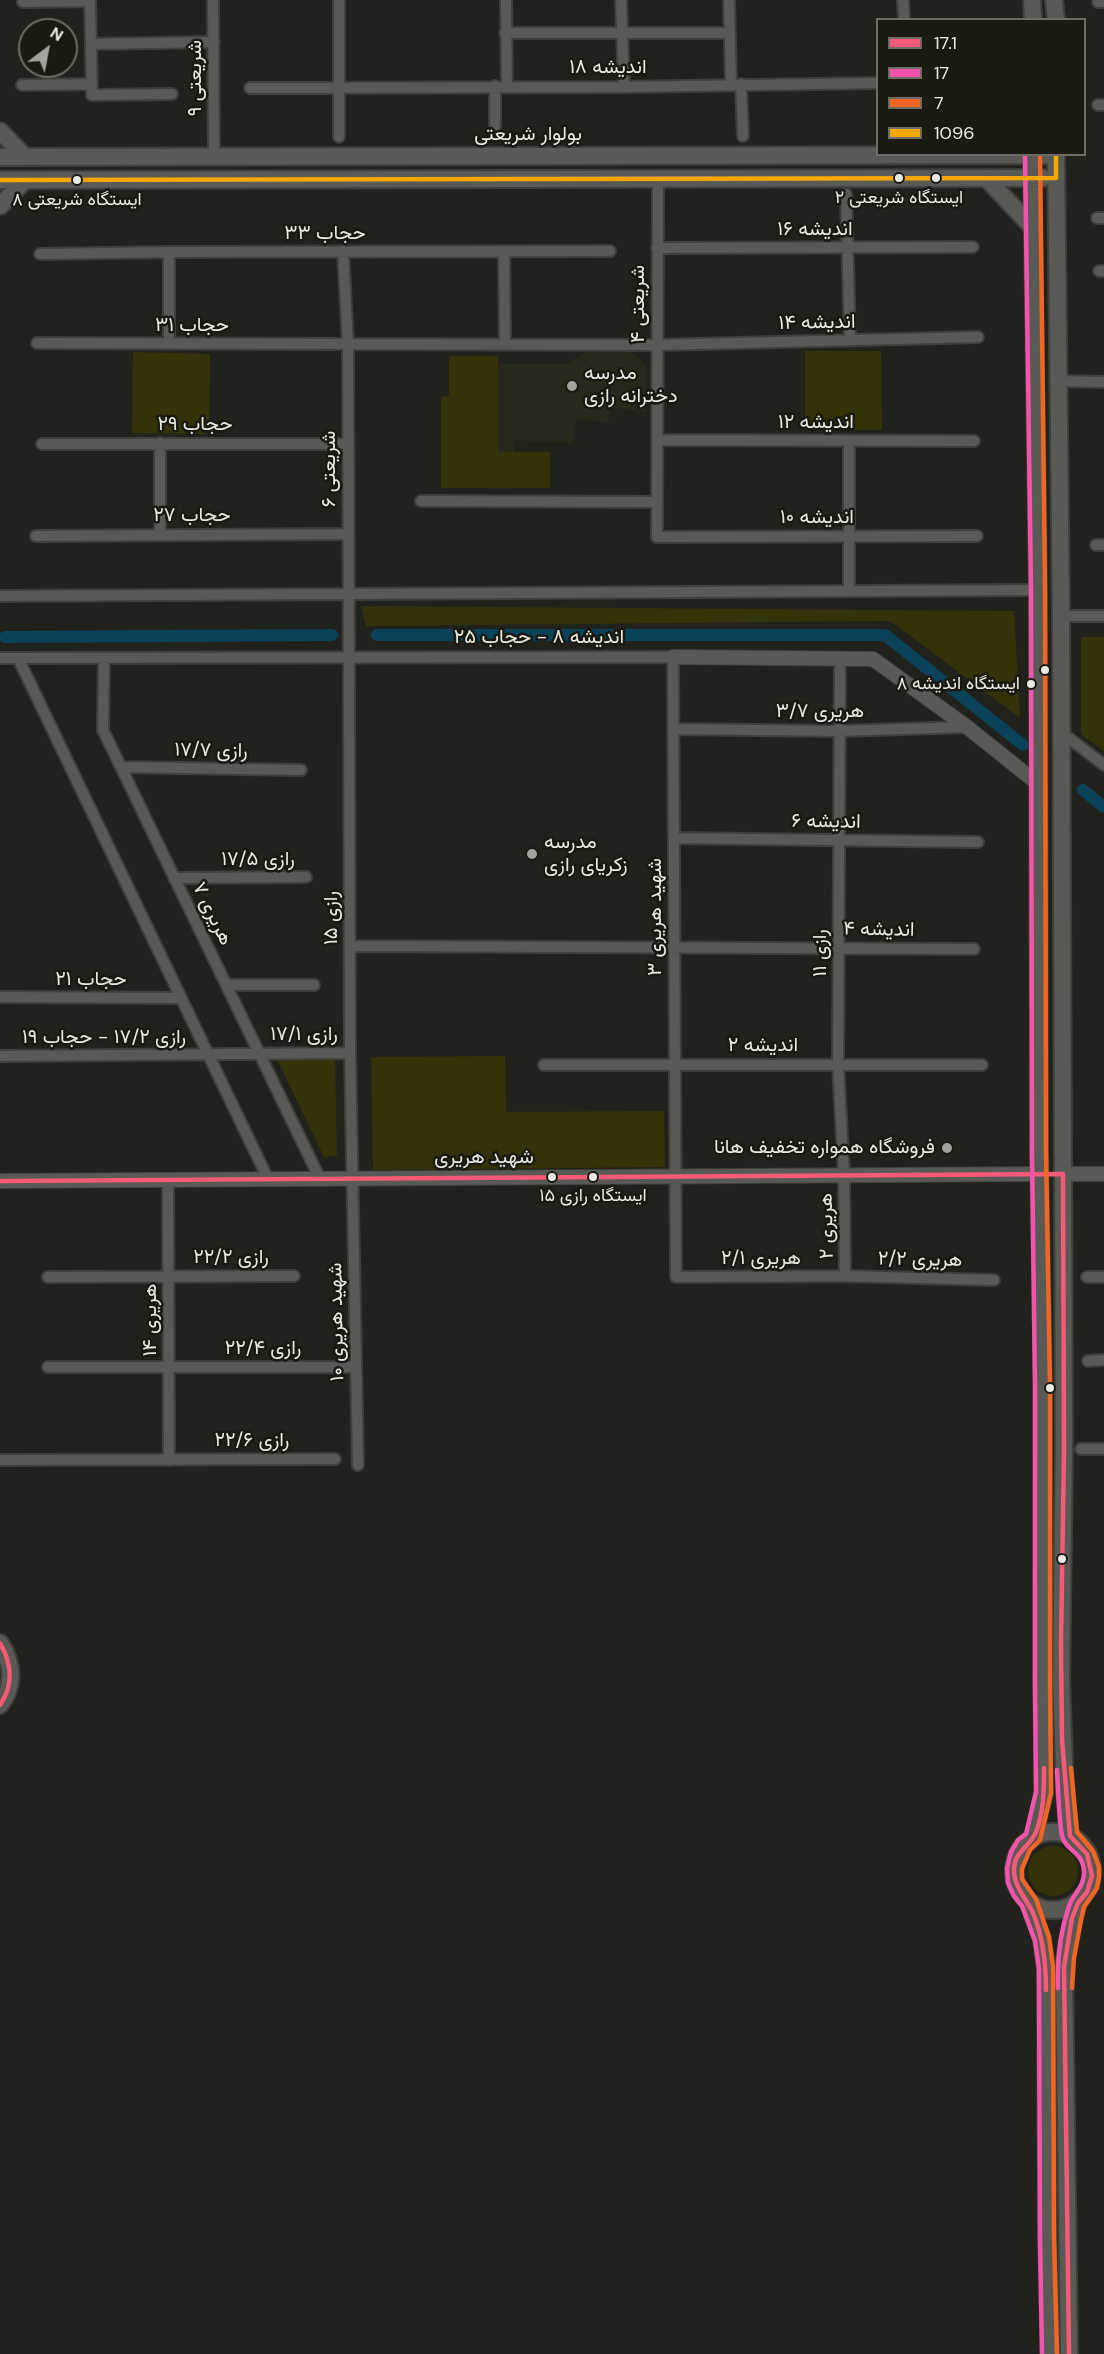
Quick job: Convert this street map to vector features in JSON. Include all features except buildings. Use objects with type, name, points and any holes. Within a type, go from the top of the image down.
[{"type":"main road","points":[[1032,0],[1034,18]]},
{"type":"main road","points":[[1054,0],[1056,18]]},
{"type":"main road","points":[[0,131],[25,157]]},
{"type":"main road","name":"بولوار شریعتی","points":[[0,157],[876,155]]},
{"type":"main road","points":[[1032,156],[1038,590],[1037,783],[1044,1793],[1034,1838]]},
{"type":"main road","points":[[1056,156],[1061,616],[1064,1449],[1061,1680],[1065,1792],[1070,1836]]},
{"type":"main road","points":[[986,178],[1033,228]]},
{"type":"main road","points":[[0,180],[1056,178]]},
{"type":"main road","points":[[0,206],[25,180]]},
{"type":"main road","points":[[1040,1174],[1063,1174]]},
{"type":"main road","points":[[0,1643],[11,1665],[11,1678],[9,1691],[0,1705]]},
{"type":"main road","points":[[1045,1833],[1070,1836],[1088,1853],[1092,1866],[1092,1879],[1087,1892],[1078,1902],[1067,1908],[1053,1911],[1040,1908],[1029,1902],[1020,1892],[1015,1881],[1014,1868],[1017,1856],[1024,1845],[1045,1833]]},
{"type":"main road","points":[[1029,1902],[1042,1938],[1046,1968],[1050,2354]]},
{"type":"main road","points":[[1069,2354],[1064,1966],[1078,1902]]},
{"type":"street","points":[[23,2],[90,0],[92,95],[172,94]]},
{"type":"street","name":"شریعتی ۹","points":[[213,0],[214,157]]},
{"type":"street","points":[[339,0],[339,137]]},
{"type":"street","points":[[506,0],[507,86]]},
{"type":"street","points":[[621,0],[624,87]]},
{"type":"street","points":[[729,0],[730,33],[743,136]]},
{"type":"street","points":[[903,0],[904,18]]},
{"type":"street","points":[[506,33],[730,33]]},
{"type":"street","points":[[91,44],[214,42]]},
{"type":"street","points":[[22,85],[92,84]]},
{"type":"street","name":"اندیشه ۱۸","points":[[250,88],[876,84]]},
{"type":"street","points":[[495,86],[495,126]]},
{"type":"street","name":"شریعتی ۴","points":[[657,537],[658,179]]},
{"type":"street","points":[[846,194],[850,340]]},
{"type":"street","name":"اندیشه ۱۶","points":[[657,248],[973,247]]},
{"type":"street","points":[[504,251],[505,344]]},
{"type":"street","name":"حجاب ۳۳","points":[[40,254],[610,251]]},
{"type":"street","points":[[169,252],[170,343]]},
{"type":"street","name":"شریعتی ۶","points":[[343,252],[348,344],[349,658]]},
{"type":"street","name":"اندیشه ۱۴","points":[[505,344],[657,345],[978,337]]},
{"type":"street","name":"حجاب ۳۱","points":[[37,343],[505,344]]},
{"type":"street","points":[[1058,381],[1104,382]]},
{"type":"street","name":"اندیشه ۱۲","points":[[657,440],[974,441]]},
{"type":"street","points":[[849,441],[849,591]]},
{"type":"street","points":[[160,443],[160,534]]},
{"type":"street","name":"حجاب ۲۹","points":[[42,444],[348,444]]},
{"type":"street","points":[[421,501],[657,502]]},
{"type":"street","name":"حجاب ۲۷","points":[[36,536],[347,534]]},
{"type":"street","name":"اندیشه ۱۰","points":[[657,537],[977,536]]},
{"type":"street","points":[[0,596],[1038,590]]},
{"type":"street","points":[[1061,616],[1104,616]]},
{"type":"street","name":"شهید هریری ۳","points":[[673,657],[676,1277]]},
{"type":"street","name":"اندیشه ۸ - حجاب ۲۵","points":[[0,658],[873,659],[1037,783]]},
{"type":"street","points":[[18,658],[268,1179]]},
{"type":"street","name":"هریری ۷","points":[[104,658],[102,730],[320,1179]]},
{"type":"street","name":"رازی ۱۵","points":[[349,658],[351,1179]]},
{"type":"street","name":"رازی ۱۱","points":[[840,659],[838,1064],[844,1175]]},
{"type":"street","name":"هریری ۳/۷","points":[[673,729],[838,731],[967,728]]},
{"type":"street","points":[[1061,732],[1104,765]]},
{"type":"street","name":"رازی ۱۷/۷","points":[[121,767],[301,770]]},
{"type":"street","name":"اندیشه ۶","points":[[674,838],[978,842]]},
{"type":"street","name":"رازی ۱۷/۵","points":[[174,878],[306,877]]},
{"type":"street","name":"اندیشه ۴","points":[[350,946],[975,949]]},
{"type":"street","points":[[226,985],[314,985]]},
{"type":"street","name":"حجاب ۲۱","points":[[0,997],[181,998]]},
{"type":"street","name":"رازی ۱۷/۱","points":[[208,1055],[350,1053]]},
{"type":"street","name":"رازی ۱۷/۲ - حجاب ۱۹","points":[[0,1056],[208,1055]]},
{"type":"street","name":"اندیشه ۲","points":[[544,1065],[982,1065]]},
{"type":"street","name":"شهید هریری","points":[[0,1181],[1040,1174]]},
{"type":"street","points":[[1063,1174],[1104,1174]]},
{"type":"street","name":"هریری ۲","points":[[844,1175],[845,1276]]},
{"type":"street","name":"شهید هریری ۱۰","points":[[351,1179],[358,1465]]},
{"type":"street","name":"هریری ۱۴","points":[[168,1180],[170,1460]]},
{"type":"street","name":"رازی ۲۲/۲","points":[[48,1277],[294,1276]]},
{"type":"street","name":"هریری ۲/۱","points":[[676,1277],[845,1276]]},
{"type":"street","name":"هریری ۲/۲","points":[[845,1276],[994,1280]]},
{"type":"street","points":[[1087,1277],[1104,1277]]},
{"type":"street","points":[[1088,1361],[1104,1360]]},
{"type":"street","name":"رازی ۲۲/۴","points":[[48,1367],[356,1367]]},
{"type":"street","points":[[1081,1449],[1104,1449]]},
{"type":"street","name":"رازی ۲۲/۶","points":[[2,1460],[335,1459]]},
{"type":"shaded area","name":"مدرسه دخترانه رازی","points":[[588,351],[632,352],[647,366],[645,411],[610,407],[608,422],[575,420],[574,443],[513,440],[514,452],[498,452],[498,364],[569,364]]},
{"type":"shaded area","points":[[805,351],[881,351],[882,430],[805,430]]},
{"type":"shaded area","points":[[133,352],[210,354],[209,434],[132,433]]},
{"type":"shaded area","points":[[449,356],[498,356],[498,452],[550,452],[550,488],[441,488],[441,397],[449,396]]},
{"type":"shaded area","points":[[361,606],[1014,611],[1020,718],[890,621],[366,626]]},
{"type":"shaded area","points":[[1081,637],[1104,637],[1104,751],[1081,734]]},
{"type":"shaded area","points":[[505,1056],[506,1112],[664,1111],[665,1167],[373,1170],[371,1057]]},
{"type":"shaded area","points":[[335,1057],[337,1155],[324,1157],[277,1059]]},
{"type":"shaded area","points":[[1053,1846],[1071,1853],[1078,1871],[1071,1889],[1053,1896],[1035,1889],[1028,1871],[1035,1853]]},
{"type":"waterway","points":[[5,637],[332,635]]},
{"type":"waterway","points":[[377,635],[885,635],[1023,745]]},
{"type":"waterway","points":[[1083,790],[1104,807]]},
{"type":"transit line","name":"17","points":[[1025,156],[1031,590],[1036,1792],[1026,1834],[1018,1840],[1011,1852],[1007,1868],[1008,1883],[1022,1906],[1035,1941],[1039,1969],[1042,2354]]},
{"type":"transit line","name":"7","points":[[1040,156],[1045,590],[1046,1152],[1050,1388],[1051,1793],[1040,1840],[1030,1850],[1022,1869],[1022,1879],[1036,1899],[1049,1937],[1053,1967],[1054,2238],[1057,2354]]},
{"type":"transit line","name":"1096","points":[[0,180],[1056,178],[1056,156]]},
{"type":"transit line","name":"17.1","points":[[0,1181],[1063,1174],[1062,1740],[1070,1836],[1087,1854],[1092,1876],[1087,1892],[1078,1903],[1072,1918],[1064,1967],[1069,2354]]},
{"type":"transit line","name":"17.1","points":[[0,1643],[10,1674],[8,1689],[0,1705]]},
{"type":"transit line","name":"17.1","points":[[1044,1768],[1043,1800],[1039,1824],[1033,1837],[1016,1859],[1014,1871],[1016,1882],[1033,1913],[1042,1941],[1046,1990]]},
{"type":"transit line","name":"7","points":[[1071,1768],[1077,1832],[1093,1851],[1099,1867],[1097,1888],[1084,1907],[1081,1920],[1074,1958],[1072,1988]]},
{"type":"transit line","name":"17","points":[[1057,1770],[1063,1839],[1082,1861],[1084,1873],[1084,1878],[1069,1906],[1063,1926],[1058,1988]]},
{"type":"place","name":"ایستگاه شریعتی ۲","points":[[899,178]]},
{"type":"place","name":"ایستگاه شریعتی ۸","points":[[77,180]]},
{"type":"place","name":"مدرسه دخترانه رازی","points":[[572,386]]},
{"type":"place","name":"ایستگاه اندیشه ۸","points":[[1031,684]]},
{"type":"place","name":"مدرسه زکریای رازی","points":[[532,854]]},
{"type":"place","name":"فروشگاه همواره تخفیف هانا","points":[[947,1148]]},
{"type":"place","name":"ایستگاه رازی ۱۵","points":[[593,1177]]}]
